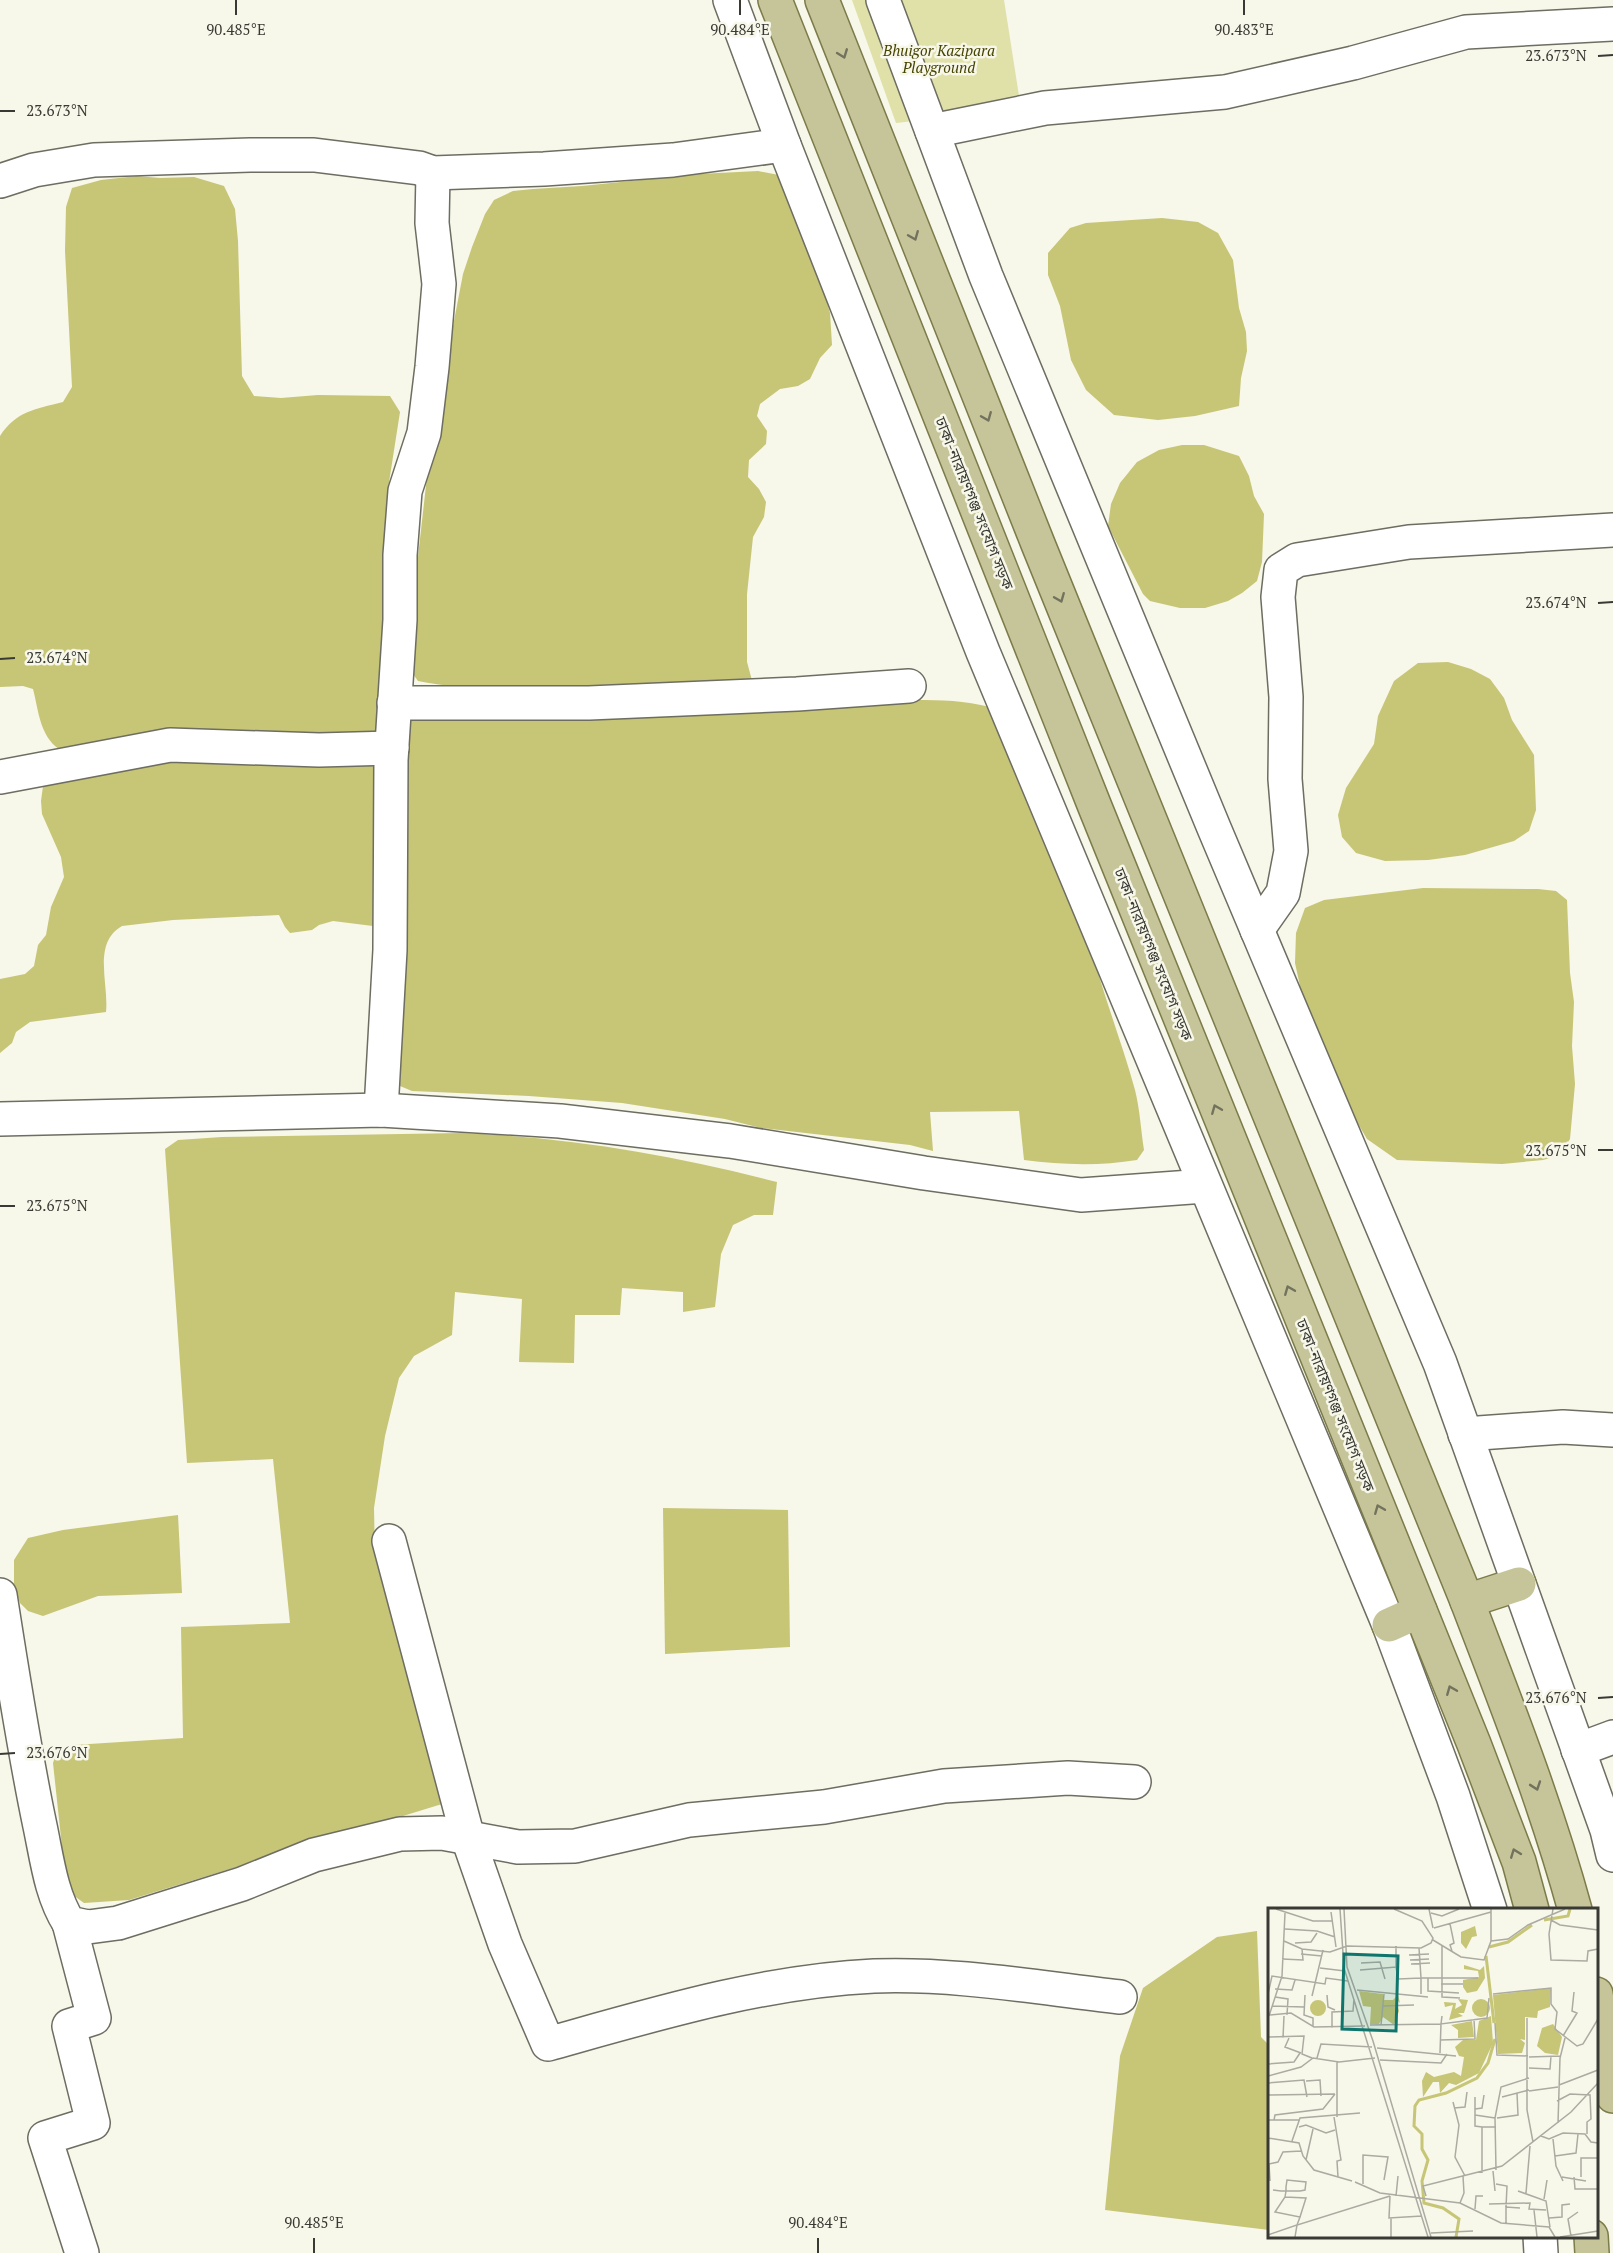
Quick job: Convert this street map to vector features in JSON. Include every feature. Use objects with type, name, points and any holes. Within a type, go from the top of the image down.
[{"type":"main road","name":"ঢাকা-নারায়ণগঞ্জ সংযোগ সড়ক","points":[[775,0],[1095,807],[1474,1744],[1519,1862],[1531,1908]]},
{"type":"main road","points":[[822,0],[1020,500],[1467,1601],[1517,1731],[1564,1868],[1574,1908]]},
{"type":"main road","points":[[1467,1601],[1519,1584]]},
{"type":"main road","points":[[1389,1624],[1420,1611]]},
{"type":"main road","points":[[1598,2006],[1613,2096]]},
{"type":"main road","points":[[1591,2238],[1592,2253]]},
{"type":"street","points":[[730,0],[784,145],[983,652],[1389,1624],[1453,1796],[1489,1908]]},
{"type":"street","points":[[883,0],[991,287],[1257,930],[1440,1363],[1607,1830],[1613,1855]]},
{"type":"street","points":[[932,131],[1045,108],[1225,92],[1353,63],[1466,32],[1613,24]]},
{"type":"street","points":[[0,181],[34,170],[94,160],[314,155],[419,168],[433,173],[544,169],[673,160],[784,145]]},
{"type":"street","points":[[381,1110],[390,950],[392,748],[400,620],[400,555],[405,491],[424,433],[439,284],[432,223],[433,173]]},
{"type":"street","points":[[1257,930],[1283,893],[1291,851],[1285,779],[1286,697],[1278,618],[1281,570],[1297,560],[1409,542],[1613,530]]},
{"type":"street","points":[[394,703],[600,702],[909,686]]},
{"type":"street","points":[[0,777],[170,745],[319,750],[392,748]]},
{"type":"street","points":[[0,1119],[381,1110],[560,1121],[730,1141],[924,1173],[1081,1195],[1205,1186]]},
{"type":"street","points":[[1465,1434],[1563,1427],[1613,1430]]},
{"type":"street","points":[[389,1541],[468,1838],[505,1944],[548,2044],[649,2016],[754,1992],[819,1981],[875,1976],[990,1981],[1120,1997]]},
{"type":"street","points":[[0,1595],[32,1785],[52,1880],[59,1908],[69,1923],[94,2018],[69,2026],[93,2122],[45,2138],[82,2253]]},
{"type":"street","points":[[1578,1750],[1613,1737]]},
{"type":"street","points":[[69,1923],[88,1927],[118,1923],[242,1884],[314,1855],[400,1834],[442,1833],[518,1846],[575,1846],[689,1820],[824,1807],[944,1786],[1068,1778],[1134,1782]]},
{"type":"street","points":[[1540,2238],[1541,2253]]},
{"type":"green space","name":"Bhuigor Kazipara Playground","points":[[852,0],[1004,0],[1021,109],[896,123]]},
{"type":"shaded area","points":[[758,171],[779,175],[823,288],[830,313],[832,345],[820,358],[810,379],[798,386],[780,389],[760,404],[757,416],[767,431],[766,444],[749,460],[748,477],[759,489],[766,502],[764,517],[753,537],[747,594],[747,662],[753,684],[650,688],[482,687],[450,686],[418,681],[413,674],[412,610],[431,441],[463,274],[485,214],[494,200],[513,191],[699,174]]},
{"type":"shaded area","points":[[137,176],[194,177],[224,186],[235,209],[242,376],[254,396],[281,398],[318,395],[390,396],[400,412],[387,495],[388,561],[378,739],[64,752],[56,747],[45,733],[33,689],[23,686],[0,687],[0,436],[13,421],[27,412],[63,402],[72,387],[65,251],[66,207],[72,188],[101,180]]},
{"type":"shaded area","points":[[1162,218],[1198,222],[1218,233],[1233,260],[1239,308],[1246,332],[1247,351],[1241,378],[1239,406],[1195,416],[1158,420],[1114,415],[1086,390],[1071,360],[1060,306],[1048,275],[1048,253],[1070,228],[1086,223]]},
{"type":"shaded area","points":[[1182,445],[1204,445],[1239,456],[1249,476],[1254,496],[1264,514],[1262,562],[1257,581],[1228,601],[1205,608],[1180,608],[1150,601],[1143,594],[1108,526],[1111,504],[1120,483],[1137,462],[1159,450]]},
{"type":"shaded area","points":[[1448,662],[1471,669],[1490,679],[1504,698],[1512,720],[1534,755],[1536,810],[1529,831],[1514,841],[1465,855],[1428,860],[1385,861],[1356,853],[1342,837],[1338,815],[1346,788],[1374,744],[1378,716],[1394,681],[1418,663]]},
{"type":"shaded area","points":[[897,700],[955,701],[990,707],[1089,939],[1137,1098],[1144,1150],[1137,1160],[1081,1164],[1024,1160],[1019,1111],[930,1112],[933,1151],[910,1145],[761,1128],[725,1119],[622,1103],[412,1091],[400,1086],[408,721],[425,716]]},
{"type":"shaded area","points":[[135,757],[382,760],[384,919],[373,926],[333,921],[319,925],[312,930],[290,933],[279,915],[173,920],[122,926],[113,933],[107,943],[105,953],[106,1012],[30,1022],[16,1032],[12,1043],[0,1053],[0,979],[25,974],[34,966],[38,945],[46,935],[51,907],[64,877],[61,857],[42,814],[43,786],[48,776]]},
{"type":"shaded area","points":[[1423,888],[1538,889],[1556,891],[1567,900],[1570,973],[1574,1002],[1572,1046],[1575,1084],[1570,1139],[1560,1155],[1543,1160],[1502,1164],[1397,1160],[1367,1139],[1340,1093],[1305,1009],[1295,963],[1296,933],[1305,908],[1324,900]]},
{"type":"shaded area","points":[[461,1133],[581,1143],[620,1149],[777,1182],[773,1215],[754,1215],[733,1225],[721,1254],[715,1307],[683,1312],[683,1292],[622,1288],[620,1315],[575,1315],[574,1363],[519,1362],[522,1299],[455,1292],[452,1335],[414,1356],[399,1378],[385,1436],[374,1508],[375,1557],[442,1804],[129,1900],[84,1903],[73,1895],[65,1875],[53,1763],[58,1748],[183,1738],[181,1627],[290,1623],[273,1459],[187,1463],[165,1149],[178,1140],[222,1137]]},
{"type":"shaded area","points":[[663,1508],[788,1510],[790,1647],[665,1654]]},
{"type":"shaded area","points":[[178,1515],[182,1593],[98,1596],[43,1616],[28,1611],[20,1603],[14,1585],[14,1560],[28,1538],[63,1530]]},
{"type":"shaded area","points":[[1257,1931],[1261,2037],[1268,2044],[1268,2230],[1105,2210],[1120,2056],[1143,1988],[1217,1937]]}]
